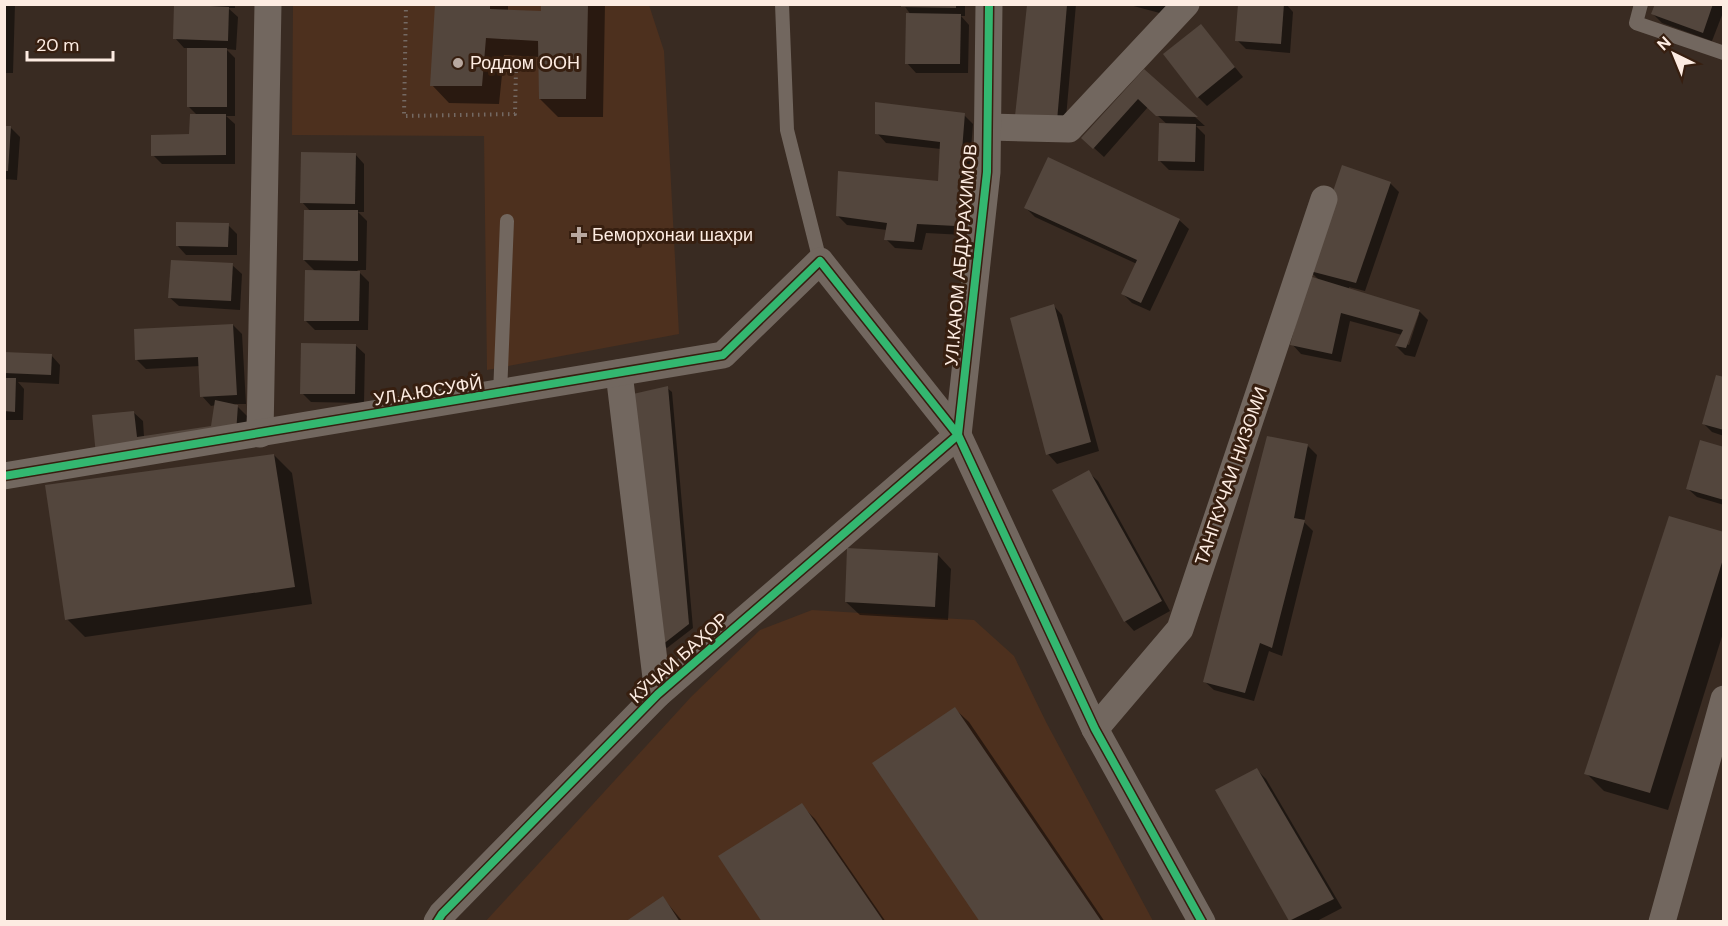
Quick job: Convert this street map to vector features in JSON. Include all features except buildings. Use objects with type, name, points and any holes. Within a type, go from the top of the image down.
[{"type":"street","points":[[260,434],[268,4]]},
{"type":"street","name":"УЛ.КАЮМ АБДУРАХИМОВ","points":[[958,435],[987,172],[988,4]]},
{"type":"street","points":[[988,127],[1069,129],[1186,4]]},
{"type":"street","name":"ТАНГКУЧАИ НИЗОМИ","points":[[1095,729],[1180,629],[1324,199]]},
{"type":"street","points":[[820,261],[958,435],[1095,729],[1202,921]]},
{"type":"street","name":"УЛ.А.ЮСУФЙ","points":[[4,476],[723,355],[820,261]]},
{"type":"street","points":[[619,373],[658,694]]},
{"type":"street","name":"КӮЧАИ БАҲОР","points":[[437,921],[658,694],[958,435]]},
{"type":"street","points":[[1662,921],[1724,699]]},
{"type":"lane","points":[[782,4],[787,130],[820,261]]},
{"type":"lane","points":[[1641,4],[1636,23],[1724,53]]},
{"type":"lane","points":[[500,394],[507,221]]},
{"type":"path","points":[[406,4],[404,116],[515,114],[516,68]]},
{"type":"shaded area","name":"Беморхонаи шахри","points":[[293,5],[649,5],[664,51],[679,334],[487,370],[484,136],[292,135]]},
{"type":"shaded area","points":[[812,610],[974,620],[1014,656],[1046,722],[1153,921],[485,922],[691,697],[760,630]]},
{"type":"cycle path","points":[[437,922],[442,914],[658,694],[958,435],[987,172],[989,4]]},
{"type":"cycle path","points":[[4,476],[723,355],[820,261],[958,435],[1095,729],[1202,922]]},
{"type":"place","name":"Роддом ООН","points":[[458,63]]},
{"type":"place","name":"Беморхонаи шахри","points":[[579,235]]}]
